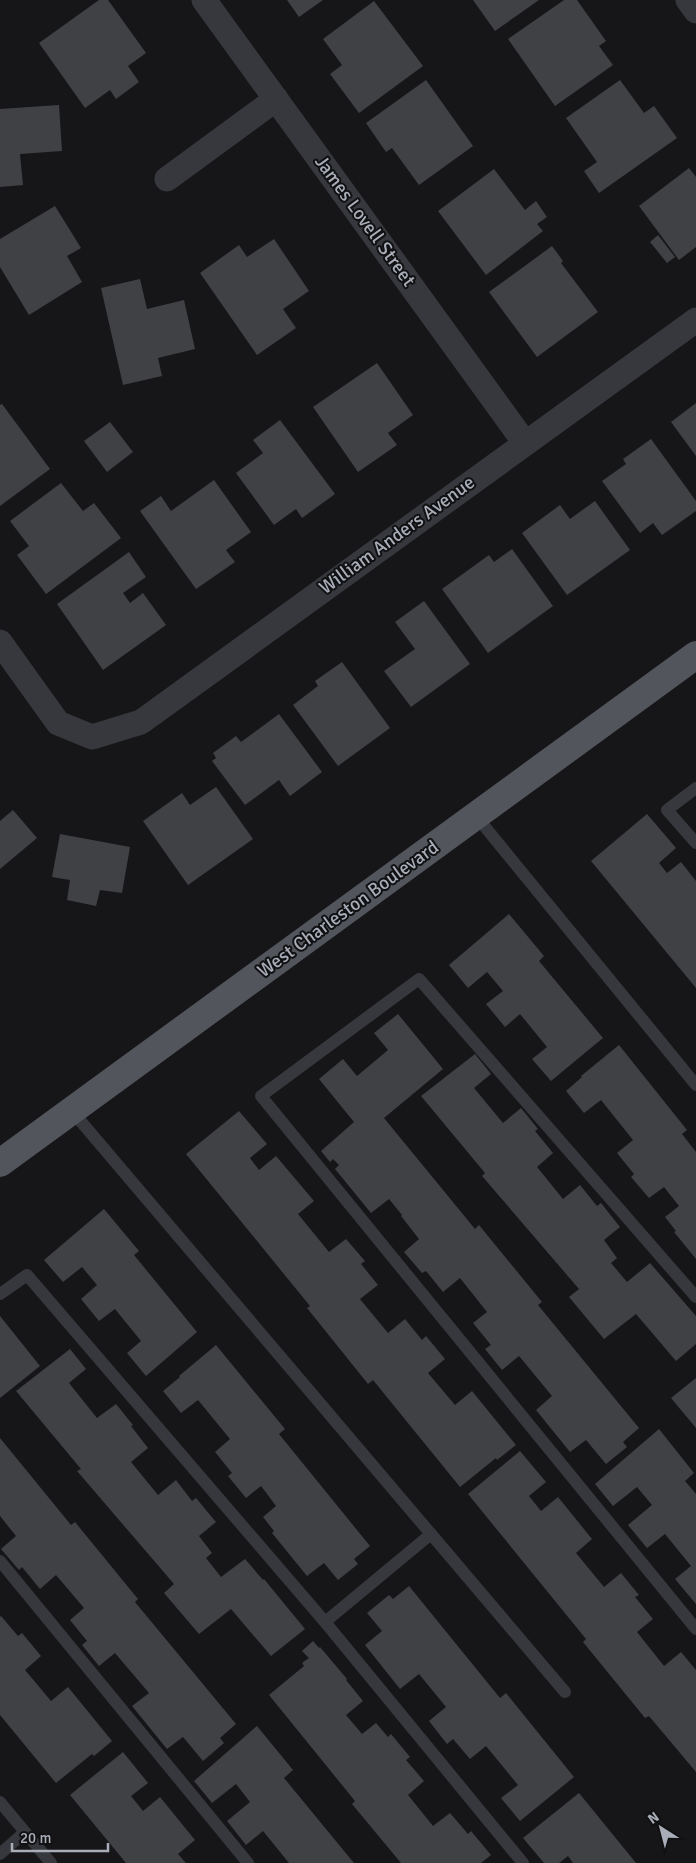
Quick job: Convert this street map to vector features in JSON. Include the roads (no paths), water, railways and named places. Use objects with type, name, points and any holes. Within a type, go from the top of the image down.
[{"type":"main road","name":"West Charleston Boulevard","points":[[0,1163],[696,655]]},
{"type":"street","name":"James Lovell Street","points":[[204,0],[525,443]]},
{"type":"street","points":[[688,0],[696,12]]},
{"type":"street","points":[[166,179],[276,99]]},
{"type":"street","name":"William Anders Avenue","points":[[0,642],[58,722],[92,737],[141,722],[696,320]]},
{"type":"lane","points":[[696,788],[668,810],[696,844]]},
{"type":"lane","points":[[476,816],[696,1085]]},
{"type":"lane","points":[[696,1297],[419,979],[261,1096],[696,1628]]},
{"type":"lane","points":[[72,1111],[565,1692]]},
{"type":"lane","points":[[0,1294],[27,1275],[325,1622],[523,1863]]},
{"type":"lane","points":[[325,1622],[431,1534]]},
{"type":"lane","points":[[0,1561],[248,1863]]},
{"type":"lane","points":[[0,1802],[51,1863]]},
{"type":"lane","points":[[0,1854],[25,1832]]}]
